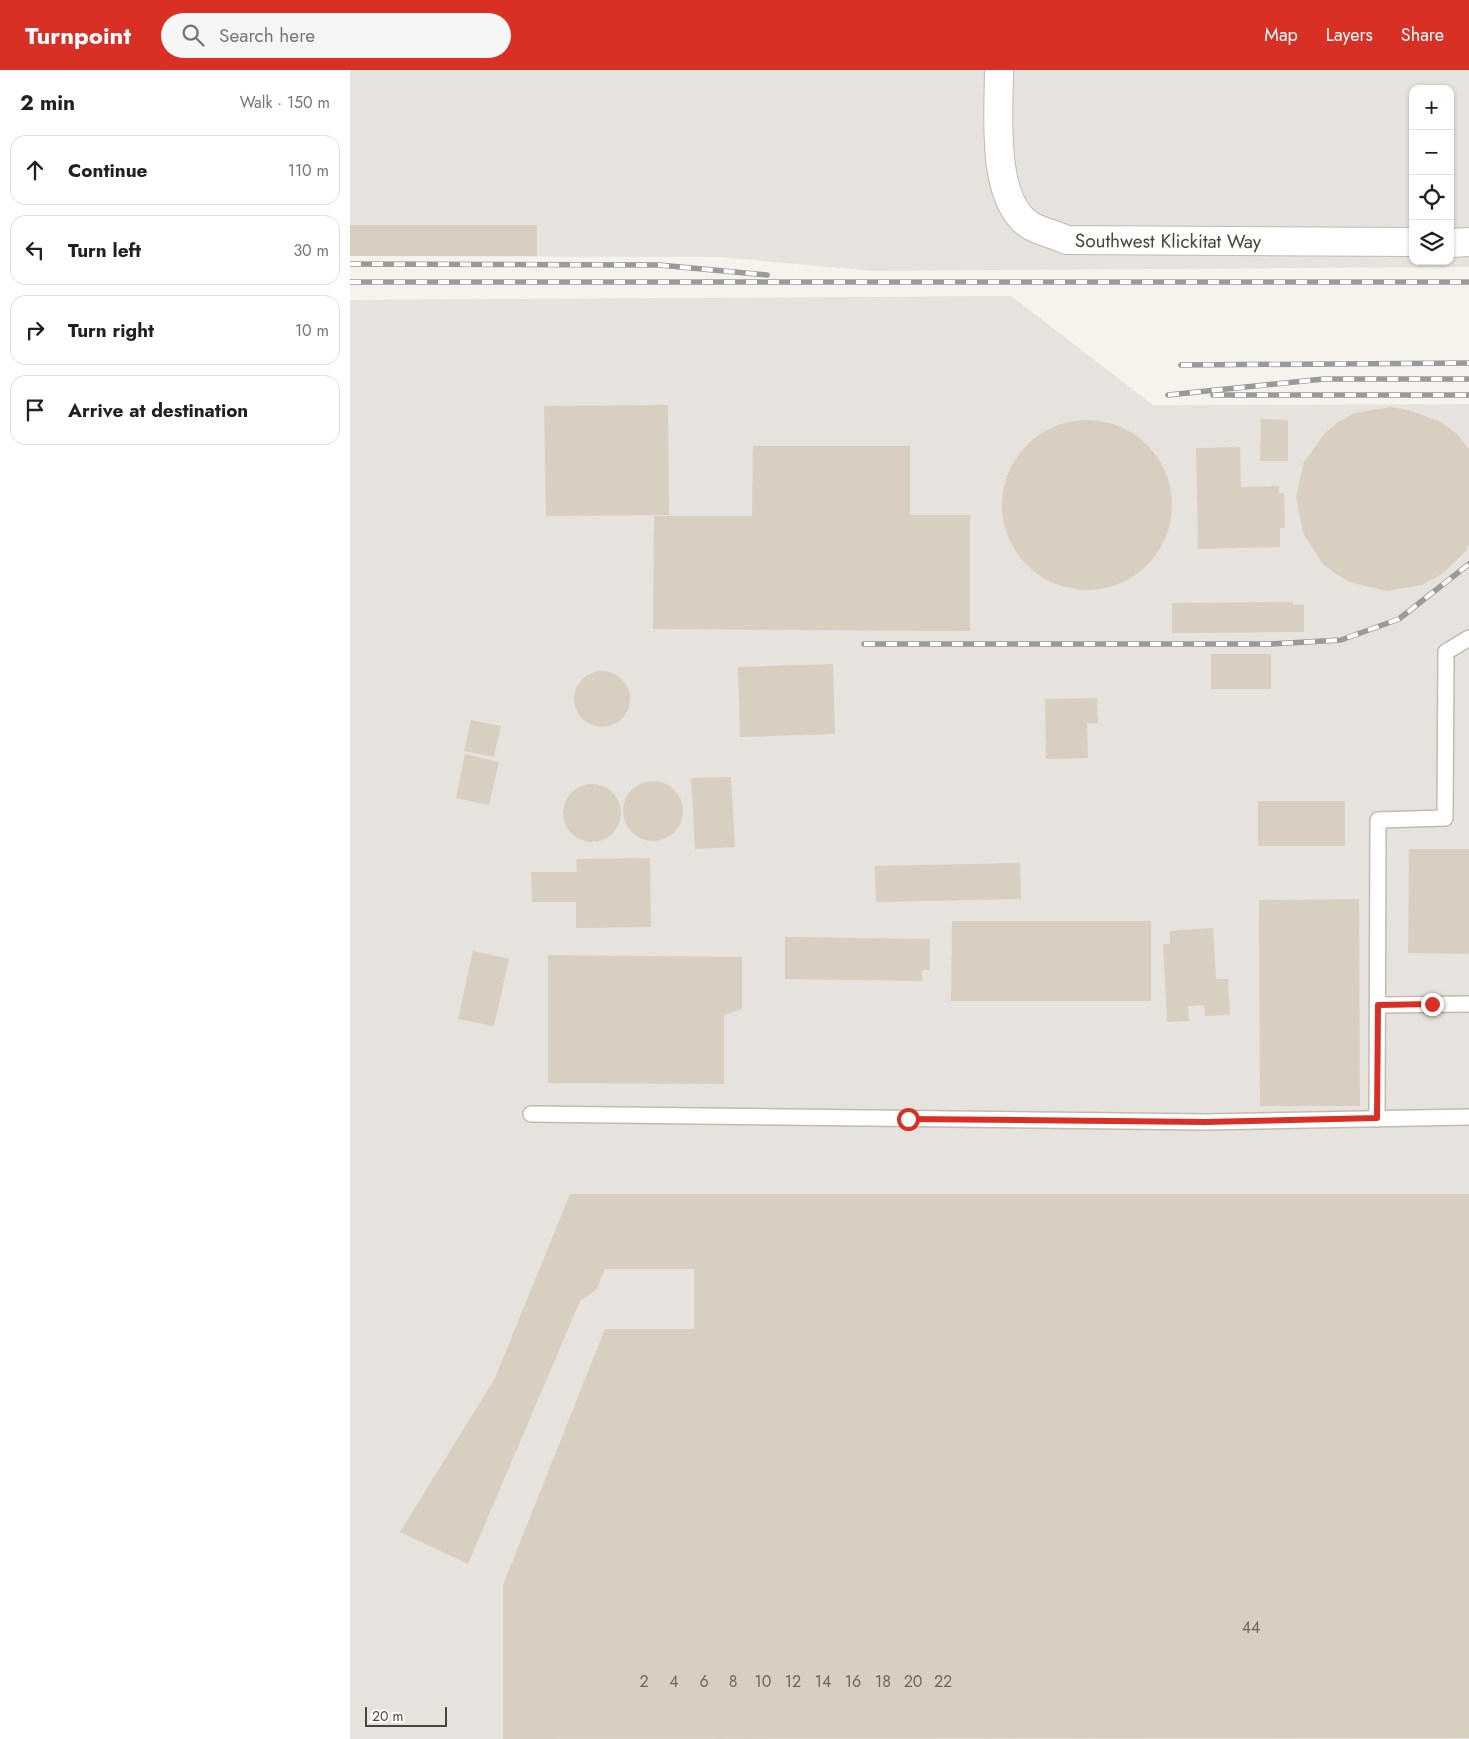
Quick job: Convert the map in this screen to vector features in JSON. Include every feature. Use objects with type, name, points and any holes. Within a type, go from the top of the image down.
[{"type":"street","name":"Southwest Klickitat Way","points":[[999,70],[998,134],[1002,171],[1011,207],[1030,226],[1067,240],[1409,242]]},
{"type":"street","points":[[1454,243],[1469,242]]},
{"type":"lane","points":[[1377,1118],[1378,820],[1445,818],[1446,652],[1469,638]]},
{"type":"lane","points":[[1378,1005],[1469,1004]]},
{"type":"lane","points":[[531,1114],[1205,1122],[1469,1117]]},
{"type":"shaded area","points":[[350,70],[1469,70],[1469,267],[874,271],[719,257],[350,256]]},
{"type":"shaded area","points":[[1011,296],[1153,405],[1469,404],[1469,1739],[350,1739],[350,300]]},
{"type":"building","points":[[350,225],[537,225],[537,256],[350,256]]},
{"type":"building","points":[[668,405],[669,515],[546,516],[544,406]]},
{"type":"building","points":[[1390,407],[1408,410],[1441,422],[1457,434],[1469,449],[1469,544],[1465,552],[1442,574],[1422,585],[1387,591],[1352,583],[1337,575],[1322,563],[1303,533],[1296,497],[1304,462],[1325,433],[1338,422],[1355,413]]},
{"type":"building","points":[[1261,419],[1288,420],[1288,461],[1260,461]]},
{"type":"building","points":[[1095,420],[1120,426],[1141,439],[1153,451],[1169,480],[1172,505],[1171,522],[1166,538],[1153,559],[1141,571],[1112,587],[1079,590],[1054,584],[1033,571],[1021,559],[1005,530],[1002,497],[1008,472],[1021,451],[1033,439],[1062,423]]},
{"type":"building","points":[[753,446],[910,446],[910,515],[970,515],[970,631],[653,629],[654,516],[752,516]]},
{"type":"building","points":[[1240,447],[1241,487],[1279,486],[1279,493],[1284,493],[1285,528],[1280,528],[1280,547],[1198,549],[1196,448]]},
{"type":"building","points":[[1293,602],[1293,605],[1304,605],[1304,632],[1172,633],[1172,603]]},
{"type":"building","points":[[1211,654],[1271,654],[1271,689],[1211,689]]},
{"type":"building","points":[[833,664],[835,734],[740,737],[738,667]]},
{"type":"building","points":[[602,671],[613,673],[622,679],[628,688],[630,699],[628,710],[622,719],[613,725],[602,727],[591,725],[582,719],[576,710],[574,699],[576,688],[582,679],[591,673]]},
{"type":"building","points":[[1097,698],[1098,723],[1087,723],[1088,758],[1046,759],[1045,699]]},
{"type":"building","points":[[471,720],[501,726],[494,757],[464,751]]},
{"type":"building","points":[[465,754],[499,762],[489,805],[456,798]]},
{"type":"building","points":[[731,777],[735,847],[695,849],[691,778]]},
{"type":"building","points":[[647,781],[659,781],[670,786],[678,794],[683,805],[681,823],[670,836],[659,841],[647,841],[636,836],[628,828],[623,817],[623,805],[628,794],[636,786]]},
{"type":"building","points":[[592,784],[603,786],[616,797],[621,813],[619,824],[608,837],[592,842],[581,840],[568,829],[563,813],[565,802],[576,789]]},
{"type":"building","points":[[1258,801],[1345,801],[1345,846],[1258,846]]},
{"type":"building","points":[[1409,849],[1469,849],[1469,954],[1408,953]]},
{"type":"building","points":[[650,858],[651,927],[576,928],[576,902],[532,902],[531,872],[577,872],[576,859]]},
{"type":"building","points":[[1020,863],[1021,899],[876,902],[875,866]]},
{"type":"building","points":[[1359,899],[1360,1106],[1260,1106],[1259,900]]},
{"type":"building","points":[[952,921],[1151,921],[1151,1001],[951,1001]]},
{"type":"building","points":[[1213,928],[1216,979],[1228,979],[1230,1015],[1205,1016],[1204,1005],[1188,1006],[1189,1021],[1167,1022],[1163,944],[1170,944],[1170,931]]},
{"type":"building","points":[[785,937],[930,939],[930,970],[922,970],[922,981],[785,979]]},
{"type":"building","points":[[473,951],[509,959],[494,1026],[458,1019]]},
{"type":"building","points":[[548,955],[742,957],[742,1009],[724,1015],[724,1084],[548,1083]]},
{"type":"building","points":[[570,1194],[1469,1194],[1469,1738],[503,1739],[503,1585],[605,1329],[694,1329],[694,1269],[605,1269],[596,1290],[580,1301],[468,1564],[400,1532],[495,1378]]},
{"type":"railway","points":[[350,264],[659,265],[767,275]]},
{"type":"railway","points":[[350,282],[1469,282]]},
{"type":"railway","points":[[1181,365],[1469,363]]},
{"type":"railway","points":[[1168,395],[1324,379],[1469,379]]},
{"type":"railway","points":[[1213,395],[1469,395]]},
{"type":"railway","points":[[864,644],[1271,644],[1341,640],[1399,619],[1469,564]]},
{"type":"route","points":[[908,1119],[1205,1122],[1377,1118],[1378,1005],[1432,1004]]}]
